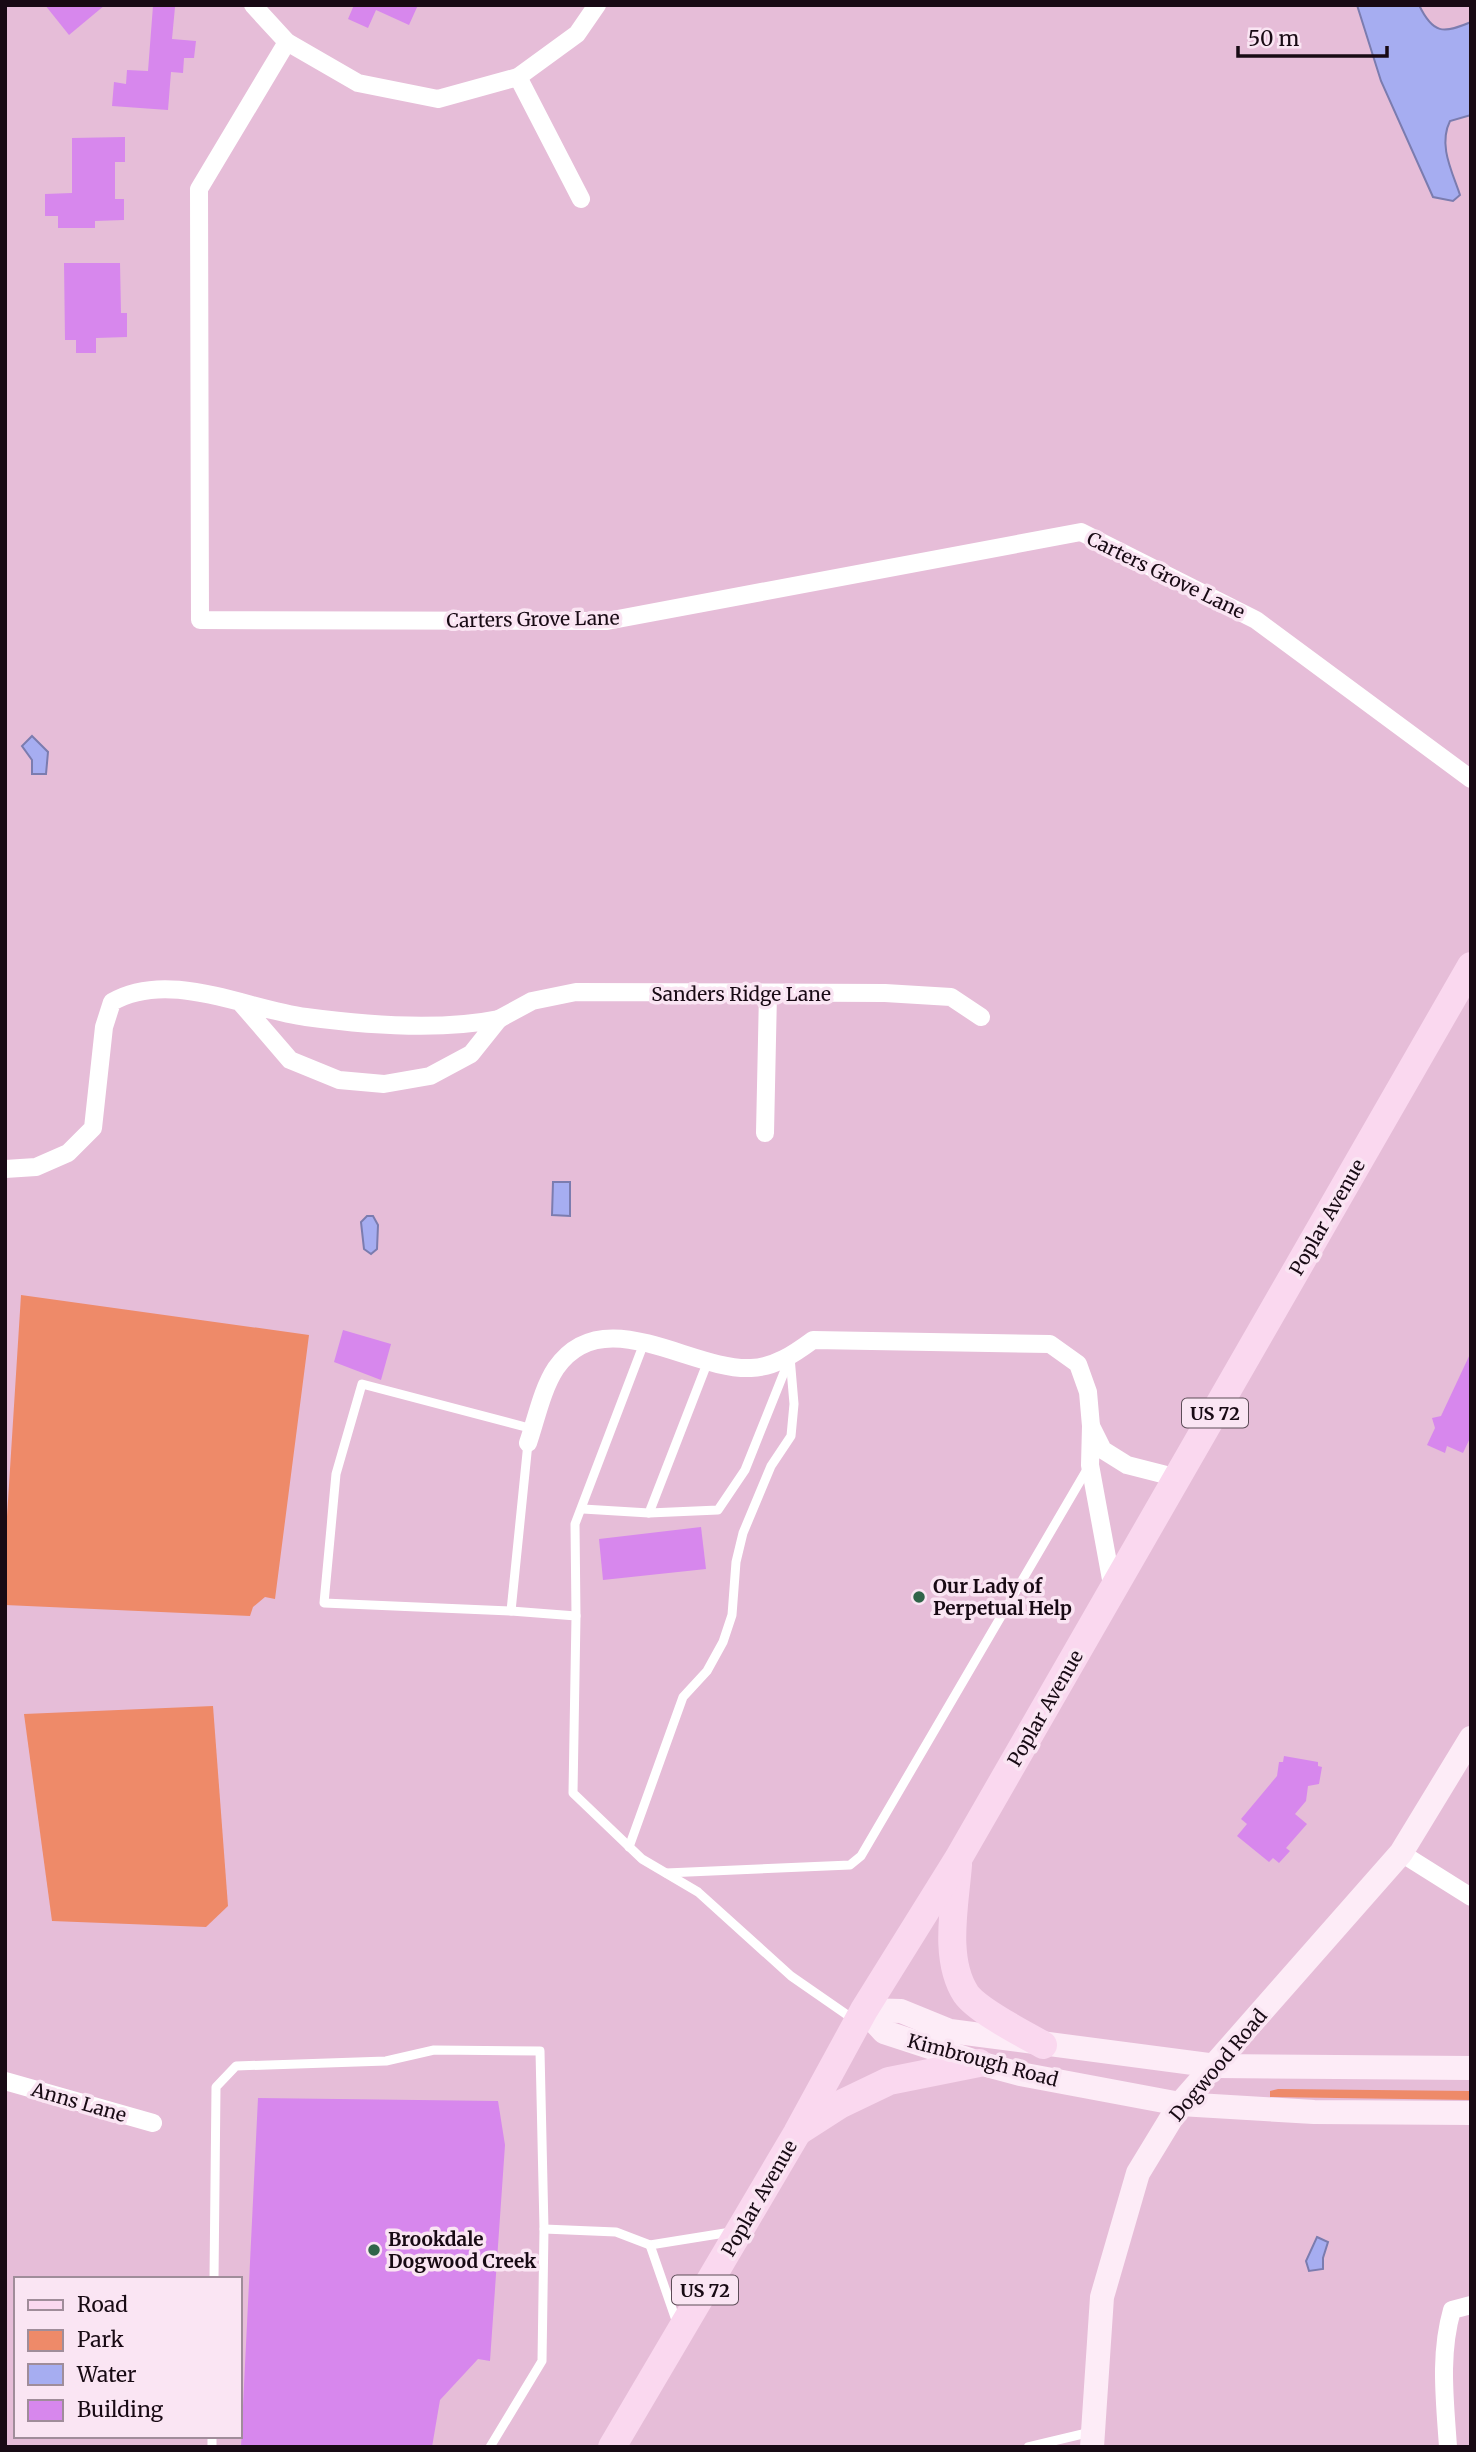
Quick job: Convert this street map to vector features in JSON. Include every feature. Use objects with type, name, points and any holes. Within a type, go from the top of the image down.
[{"type":"main road","name":"Poplar Avenue","points":[[612,2447],[797,2133],[861,2016],[958,1859],[1471,966]]},
{"type":"main road","points":[[958,1859],[954,1962],[967,1995],[1001,2021],[1043,2045]]},
{"type":"main road","points":[[797,2133],[841,2104],[890,2081],[979,2063]]},
{"type":"street","points":[[253,5],[287,42],[358,83],[438,99],[518,77],[577,34],[597,5]]},
{"type":"street","name":"Carters Grove Lane","points":[[287,42],[200,189],[200,620],[607,621],[1081,532],[1256,620],[1471,779]]},
{"type":"street","points":[[518,77],[581,199]]},
{"type":"street","name":"Sanders Ridge Lane","points":[[5,1169],[36,1167],[68,1153],[93,1128],[104,1027],[112,1002],[130,992],[194,991],[302,1016],[353,1023],[473,1024],[499,1018],[532,1001],[576,992],[885,993],[951,996],[981,1017]]},
{"type":"street","points":[[765,1133],[768,993]]},
{"type":"street","name":"Sanders Ridge Lane","points":[[240,1002],[290,1060],[339,1080],[384,1084],[430,1076],[471,1054],[499,1018]]},
{"type":"street","points":[[531,1436],[553,1374],[571,1353],[587,1344],[610,1338],[644,1343],[739,1368],[755,1368],[790,1357],[813,1340],[1050,1344],[1078,1364],[1088,1392],[1090,1465],[1112,1590]]},
{"type":"street","points":[[1091,1426],[1103,1450],[1127,1465],[1178,1478]]},
{"type":"street","name":"Dogwood Road","points":[[1093,2439],[1102,2297],[1138,2173],[1180,2104],[1401,1853],[1471,1738]]},
{"type":"street","points":[[1401,1853],[1471,1897]]},
{"type":"street","name":"Kimbrough Road","points":[[861,2016],[901,2011],[950,2031],[1216,2066],[1471,2068]]},
{"type":"street","name":"Kimbrough Road","points":[[861,2016],[884,2032],[979,2063],[1020,2074],[1180,2104],[1314,2112],[1471,2113]]},
{"type":"street","name":"Anns Lane","points":[[5,2081],[153,2123]]},
{"type":"street","points":[[1448,2447],[1444,2336],[1452,2310],[1471,2305]]},
{"type":"lane","points":[[644,1343],[584,1496],[583,1509],[575,1524],[573,1793],[629,1847],[666,1874],[698,1892],[792,1976],[861,2016]]},
{"type":"lane","points":[[583,1509],[649,1513],[718,1510],[745,1470],[790,1357]]},
{"type":"lane","points":[[629,1847],[682,1697],[707,1671],[723,1642],[732,1615],[736,1562],[743,1533],[771,1466],[791,1436],[794,1404],[790,1357]]},
{"type":"lane","points":[[649,1513],[709,1360]]},
{"type":"lane","points":[[511,1611],[531,1436],[362,1384],[336,1474],[324,1603],[576,1616]]},
{"type":"lane","points":[[666,1874],[850,1865],[861,1856],[1090,1465]]},
{"type":"lane","points":[[214,2277],[216,2087],[236,2066],[386,2062],[433,2050],[540,2051],[544,2229],[542,2361],[490,2447]]},
{"type":"lane","points":[[544,2229],[616,2232],[650,2245],[739,2231]]},
{"type":"lane","points":[[650,2245],[680,2331]]},
{"type":"lane","points":[[1028,2447],[1093,2439]]},
{"type":"green space","points":[[21,1295],[309,1335],[275,1599],[265,1597],[253,1607],[250,1616],[5,1605],[5,1548]]},
{"type":"green space","points":[[213,1706],[228,1906],[206,1927],[52,1921],[24,1714]]},
{"type":"green space","points":[[1270,2091],[1471,2091],[1471,2100],[1270,2097]]},
{"type":"water","points":[[1357,5],[1419,5],[1429,22],[1446,30],[1471,22],[1471,115],[1450,121],[1445,139],[1460,195],[1453,201],[1433,197],[1381,81]]},
{"type":"water","points":[[32,736],[48,752],[46,774],[32,774],[32,760],[22,746]]},
{"type":"water","points":[[553,1182],[570,1182],[570,1216],[552,1215]]},
{"type":"water","points":[[367,1216],[373,1216],[378,1225],[377,1249],[371,1254],[364,1249],[361,1222]]},
{"type":"water","points":[[1317,2237],[1328,2242],[1323,2269],[1309,2271],[1306,2261]]},
{"type":"building","points":[[45,5],[105,5],[69,35]]},
{"type":"building","points":[[354,5],[418,5],[409,25],[376,10],[368,28],[348,19]]},
{"type":"building","points":[[153,6],[175,7],[172,39],[196,41],[194,58],[184,58],[183,73],[171,72],[168,110],[112,106],[114,82],[126,84],[127,70],[148,71]]},
{"type":"building","points":[[125,137],[125,162],[115,162],[115,199],[124,199],[124,220],[95,221],[95,228],[58,228],[58,216],[45,216],[45,194],[72,193],[72,138]]},
{"type":"building","points":[[64,263],[120,263],[121,313],[127,313],[127,337],[96,338],[96,353],[76,353],[76,340],[65,340]]},
{"type":"building","points":[[343,1330],[391,1344],[381,1380],[334,1362]]},
{"type":"building","points":[[1471,1352],[1471,1436],[1463,1453],[1447,1446],[1445,1453],[1427,1445],[1435,1428],[1432,1418],[1441,1416]]},
{"type":"building","points":[[701,1527],[706,1569],[603,1580],[599,1539]]},
{"type":"building","points":[[1284,1756],[1318,1762],[1318,1766],[1322,1767],[1319,1784],[1308,1786],[1306,1801],[1295,1814],[1307,1824],[1286,1848],[1290,1851],[1279,1863],[1273,1858],[1269,1862],[1237,1836],[1247,1824],[1241,1819],[1277,1776],[1279,1762],[1283,1762]]},
{"type":"building","name":"Brookdale Dogwood Creek","points":[[258,2098],[498,2101],[505,2145],[490,2361],[478,2359],[440,2400],[432,2447],[241,2447]]},
{"type":"place","name":"Our Lady of Perpetual Help","points":[[919,1597]]},
{"type":"place","name":"Brookdale Dogwood Creek","points":[[374,2250]]}]
